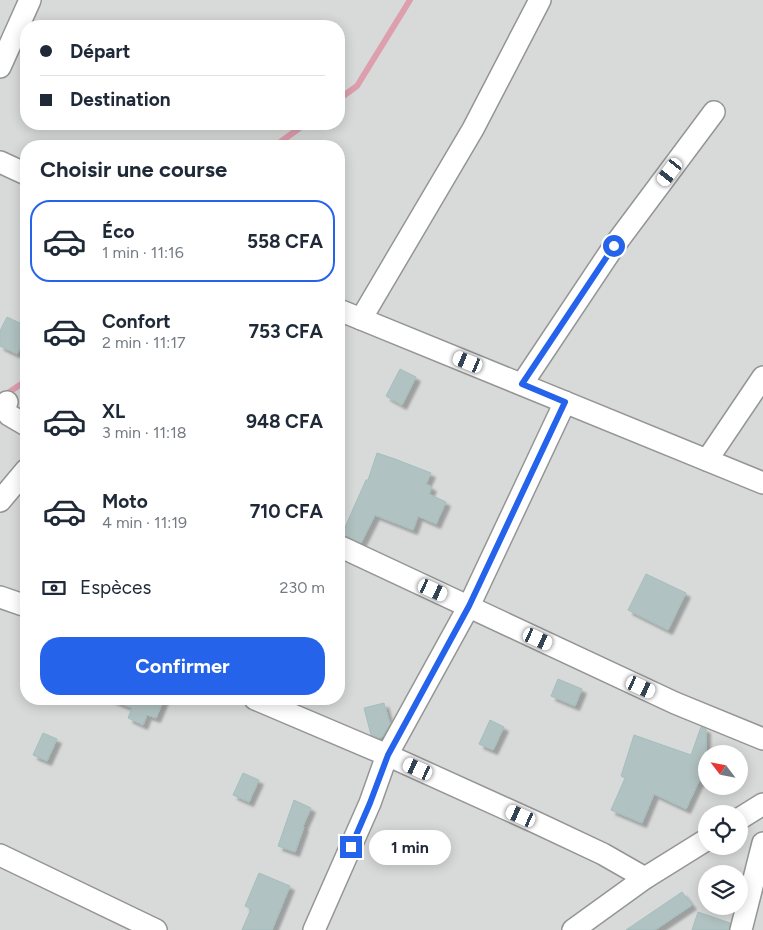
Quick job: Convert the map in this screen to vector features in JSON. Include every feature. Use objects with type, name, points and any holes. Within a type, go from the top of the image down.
[{"type":"street","points":[[21,20],[30,0]]},
{"type":"street","points":[[361,319],[473,129],[540,0]]},
{"type":"street","points":[[0,68],[20,23]]},
{"type":"street","points":[[522,384],[614,246],[714,112]]},
{"type":"street","points":[[0,162],[20,171]]},
{"type":"street","points":[[345,312],[763,483]]},
{"type":"street","points":[[707,460],[763,378]]},
{"type":"street","points":[[314,930],[370,803],[388,755],[469,606],[565,402]]},
{"type":"street","points":[[11,403],[4,408],[8,415],[20,422]]},
{"type":"street","points":[[0,501],[20,477]]},
{"type":"street","points":[[345,549],[675,703],[763,739]]},
{"type":"street","points":[[0,597],[20,604]]},
{"type":"street","points":[[269,705],[388,755],[603,854],[645,878]]},
{"type":"street","points":[[748,813],[763,804]]},
{"type":"street","points":[[741,930],[763,843]]},
{"type":"street","points":[[573,930],[645,878],[698,845]]},
{"type":"street","points":[[0,855],[156,930]]},
{"type":"shaded area","points":[[0,0],[763,0],[763,930],[0,930]]},
{"type":"building","points":[[7,317],[20,323],[20,347],[17,354],[0,346],[0,331]]},
{"type":"building","points":[[400,369],[416,377],[402,405],[386,396]]},
{"type":"building","points":[[377,453],[431,473],[426,484],[432,487],[429,494],[446,502],[436,524],[418,516],[413,530],[375,515],[361,543],[345,535],[345,527],[366,480],[368,480]]},
{"type":"building","points":[[646,574],[686,593],[668,630],[628,610]]},
{"type":"building","points":[[558,679],[582,689],[575,706],[551,696]]},
{"type":"building","points":[[384,703],[390,724],[382,737],[379,738],[371,735],[364,708]]},
{"type":"building","points":[[125,705],[161,705],[156,718],[147,715],[143,725],[128,718],[132,708]]},
{"type":"building","points":[[490,720],[504,727],[493,750],[479,744]]},
{"type":"building","points":[[701,727],[706,729],[706,745],[698,745],[698,783],[686,809],[654,794],[642,823],[611,810],[625,778],[621,776],[634,735],[691,755]]},
{"type":"building","points":[[43,733],[57,739],[47,761],[33,755]]},
{"type":"building","points":[[243,773],[259,780],[249,802],[233,795]]},
{"type":"building","points":[[294,800],[311,808],[295,852],[278,846]]},
{"type":"building","points":[[259,873],[290,886],[272,930],[242,930],[251,909],[245,906]]},
{"type":"building","points":[[682,892],[692,905],[655,930],[626,930]]},
{"type":"building","points":[[698,912],[698,915],[707,915],[730,923],[729,930],[692,930]]},
{"type":"waterway","points":[[345,95],[357,86],[410,0]]},
{"type":"waterway","points":[[283,140],[297,130]]},
{"type":"waterway","points":[[3,396],[20,385]]},
{"type":"route","points":[[351,847],[388,755],[469,606],[565,402],[522,384],[614,246]]}]
